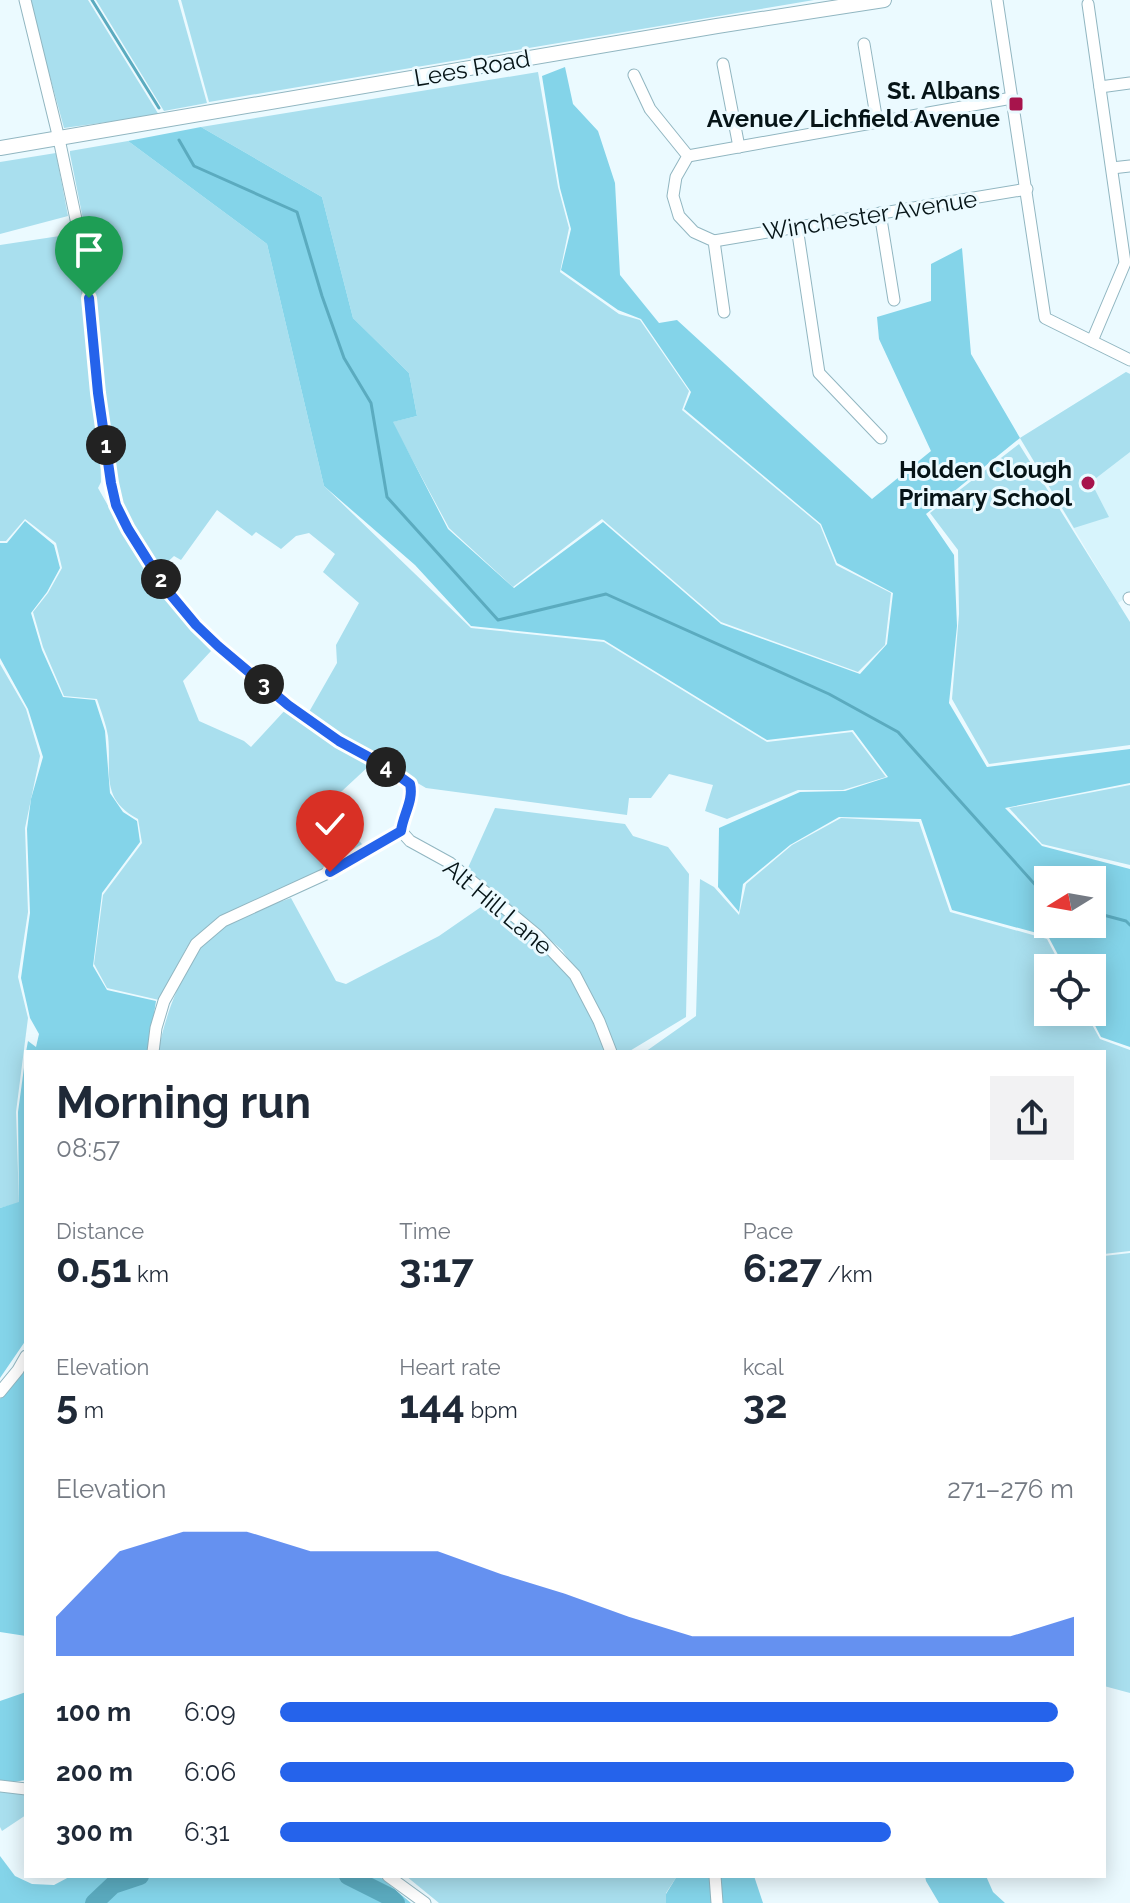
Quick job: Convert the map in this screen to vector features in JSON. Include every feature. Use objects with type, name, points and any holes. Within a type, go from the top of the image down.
[{"type":"main road","name":"Lees Road","points":[[0,148],[884,0]]},
{"type":"street","points":[[25,0],[59,139],[83,257],[98,393],[116,505],[150,564],[196,625],[288,705],[339,741],[385,766],[410,784],[412,793],[401,831],[330,872],[223,921],[196,944],[164,1001],[153,1050]]},
{"type":"street","points":[[997,0],[1045,318],[1130,360]]},
{"type":"street","points":[[1088,4],[1125,263],[1092,341]]},
{"type":"street","points":[[864,44],[877,122]]},
{"type":"street","points":[[723,64],[739,147]]},
{"type":"street","points":[[634,75],[650,109],[688,156]]},
{"type":"street","points":[[1100,87],[1130,83]]},
{"type":"street","points":[[688,156],[1012,98]]},
{"type":"street","points":[[688,156],[676,177],[673,196],[679,216],[694,232],[714,241],[724,312]]},
{"type":"street","points":[[1112,168],[1130,166]]},
{"type":"street","name":"Winchester Avenue","points":[[714,241],[1027,189]]},
{"type":"street","points":[[880,213],[894,300]]},
{"type":"street","points":[[797,227],[819,373],[881,438]]},
{"type":"street","name":"Alt Hill Lane","points":[[401,831],[410,841],[450,863],[537,935],[575,975],[610,1050]]},
{"type":"street","points":[[0,1392],[24,1360]]},
{"type":"street","points":[[0,1786],[24,1789]]},
{"type":"street","points":[[391,1878],[425,1903]]},
{"type":"street","points":[[715,1878],[717,1903]]},
{"type":"shaded area","points":[[29,0],[88,0],[159,115],[64,128]]},
{"type":"shaded area","points":[[96,0],[178,0],[207,103],[164,111]]},
{"type":"shaded area","points":[[181,0],[814,0],[209,102]]},
{"type":"shaded area","points":[[565,67],[573,104],[598,131],[615,183],[620,275],[659,323],[677,320],[872,499],[931,451],[879,339],[877,317],[931,301],[931,264],[962,248],[971,354],[1020,438],[926,514],[954,555],[957,626],[949,703],[987,767],[1130,749],[1130,783],[1005,808],[1042,846],[1130,869],[1130,1047],[1101,1037],[1095,1026],[1106,1026],[1106,954],[1058,954],[1049,938],[1106,938],[1106,866],[1034,866],[1034,932],[952,910],[921,819],[839,817],[790,845],[743,884],[739,912],[718,887],[719,828],[800,792],[845,791],[888,777],[853,730],[767,740],[604,640],[471,626],[415,565],[324,486],[267,244],[128,141],[201,127],[322,197],[353,318],[409,373],[417,416],[393,422],[448,529],[514,588],[603,522],[721,624],[860,674],[887,644],[893,593],[837,563],[821,524],[684,409],[691,392],[641,319],[618,310],[561,270],[571,229],[560,188],[542,76]]},
{"type":"shaded area","points":[[538,72],[558,187],[569,228],[560,272],[619,314],[640,320],[689,391],[682,410],[820,525],[836,565],[891,593],[885,645],[858,672],[721,622],[602,519],[513,587],[449,528],[392,422],[417,416],[409,373],[353,318],[322,197],[201,127]]},
{"type":"shaded area","points":[[128,141],[267,244],[324,486],[471,628],[604,642],[767,742],[852,732],[886,777],[843,790],[798,790],[727,819],[705,811],[713,785],[669,774],[651,798],[629,798],[627,815],[426,788],[340,737],[309,712],[337,663],[336,645],[359,603],[323,572],[335,554],[309,533],[296,536],[281,549],[256,532],[252,536],[217,510],[181,560],[174,556],[160,569],[123,507],[102,390],[95,300],[70,151]]},
{"type":"shaded area","points":[[56,153],[68,216],[0,234],[0,162]]},
{"type":"shaded area","points":[[73,234],[100,444],[101,482],[98,488],[163,594],[211,651],[183,681],[199,721],[251,747],[287,708],[338,746],[370,765],[328,804],[367,850],[217,920],[187,947],[159,1000],[107,988],[94,964],[103,895],[142,843],[138,819],[117,802],[112,793],[108,736],[97,699],[64,696],[43,647],[33,612],[62,568],[56,543],[25,519],[6,541],[0,541],[0,245]]},
{"type":"shaded area","name":"Holden Clough Primary School","points":[[1126,372],[1130,374],[1130,595],[1118,603],[1020,438]]},
{"type":"shaded area","name":"Holden Clough Primary School","points":[[1126,372],[1130,374],[1130,452],[1091,482],[1109,517],[1074,528],[1020,438]]},
{"type":"shaded area","points":[[1019,444],[1130,622],[1130,745],[989,764],[952,699],[959,614],[958,550],[930,513]]},
{"type":"shaded area","points":[[25,521],[54,545],[60,568],[31,613],[42,650],[63,697],[95,700],[105,731],[110,793],[123,812],[137,821],[140,842],[102,893],[93,966],[107,990],[156,1001],[148,1050],[26,1050],[28,1041],[36,1047],[39,1034],[30,1018],[21,978],[30,913],[27,829],[31,799],[43,757],[28,709],[0,658],[0,543],[7,543]]},
{"type":"shaded area","points":[[0,664],[26,709],[40,756],[25,828],[28,912],[18,977],[28,1018],[16,1112],[19,1203],[0,1208]]},
{"type":"shaded area","points":[[1130,785],[1130,865],[1042,844],[1009,808]]},
{"type":"shaded area","points":[[495,808],[625,824],[633,836],[668,847],[689,874],[686,1017],[631,1050],[614,1050],[593,997],[562,950],[467,870]]},
{"type":"shaded area","points":[[841,818],[919,822],[950,912],[1034,935],[1034,938],[1047,939],[1055,954],[1034,954],[1034,1026],[1093,1026],[1100,1039],[1130,1050],[1130,1251],[1106,1254],[1106,1050],[648,1050],[696,1016],[700,879],[714,887],[739,915],[746,884],[792,845]]},
{"type":"shaded area","points":[[291,898],[336,981],[346,984],[439,936],[491,900],[540,943],[578,987],[604,1050],[159,1050],[167,1017],[191,963],[214,933],[227,922]]},
{"type":"shaded area","points":[[24,1068],[24,1343],[0,1378],[0,1208],[19,1202],[18,1112]]},
{"type":"shaded area","points":[[1130,1253],[1130,1693],[1106,1687],[1106,1256]]},
{"type":"shaded area","points":[[24,1364],[24,1636],[0,1632],[0,1399]]},
{"type":"shaded area","points":[[24,1693],[24,1780],[0,1780],[0,1701]]},
{"type":"shaded area","points":[[0,1791],[24,1795],[24,1816],[2,1831]]},
{"type":"shaded area","points":[[0,1856],[15,1876],[32,1884],[54,1885],[67,1878],[381,1878],[411,1903],[0,1903]]},
{"type":"shaded area","points":[[408,1878],[676,1878],[666,1893],[666,1903],[439,1903]]},
{"type":"shaded area","points":[[676,1878],[755,1878],[763,1903],[666,1903],[666,1894]]},
{"type":"shaded area","points":[[925,1878],[987,1878],[993,1892],[1005,1903],[939,1903]]},
{"type":"waterway","points":[[92,0],[159,108]]},
{"type":"waterway","points":[[179,140],[194,166],[297,212],[344,358],[371,403],[387,497],[498,620],[606,594],[829,694],[898,732],[1034,883]]},
{"type":"waterway","points":[[1106,916],[1130,925]]},
{"type":"waterway","points":[[94,1903],[113,1885],[134,1878]]},
{"type":"waterway","points":[[352,1878],[396,1903]]},
{"type":"place","name":"St. Albans Avenue/Lichfield Avenue","points":[[1016,104]]},
{"type":"place","name":"Holden Clough Primary School","points":[[1088,483]]},
{"type":"route","points":[[89,298],[98,393],[116,505],[150,564],[171,595],[218,646],[288,705],[339,741],[385,766],[410,784],[412,793],[401,831],[330,872]]}]
